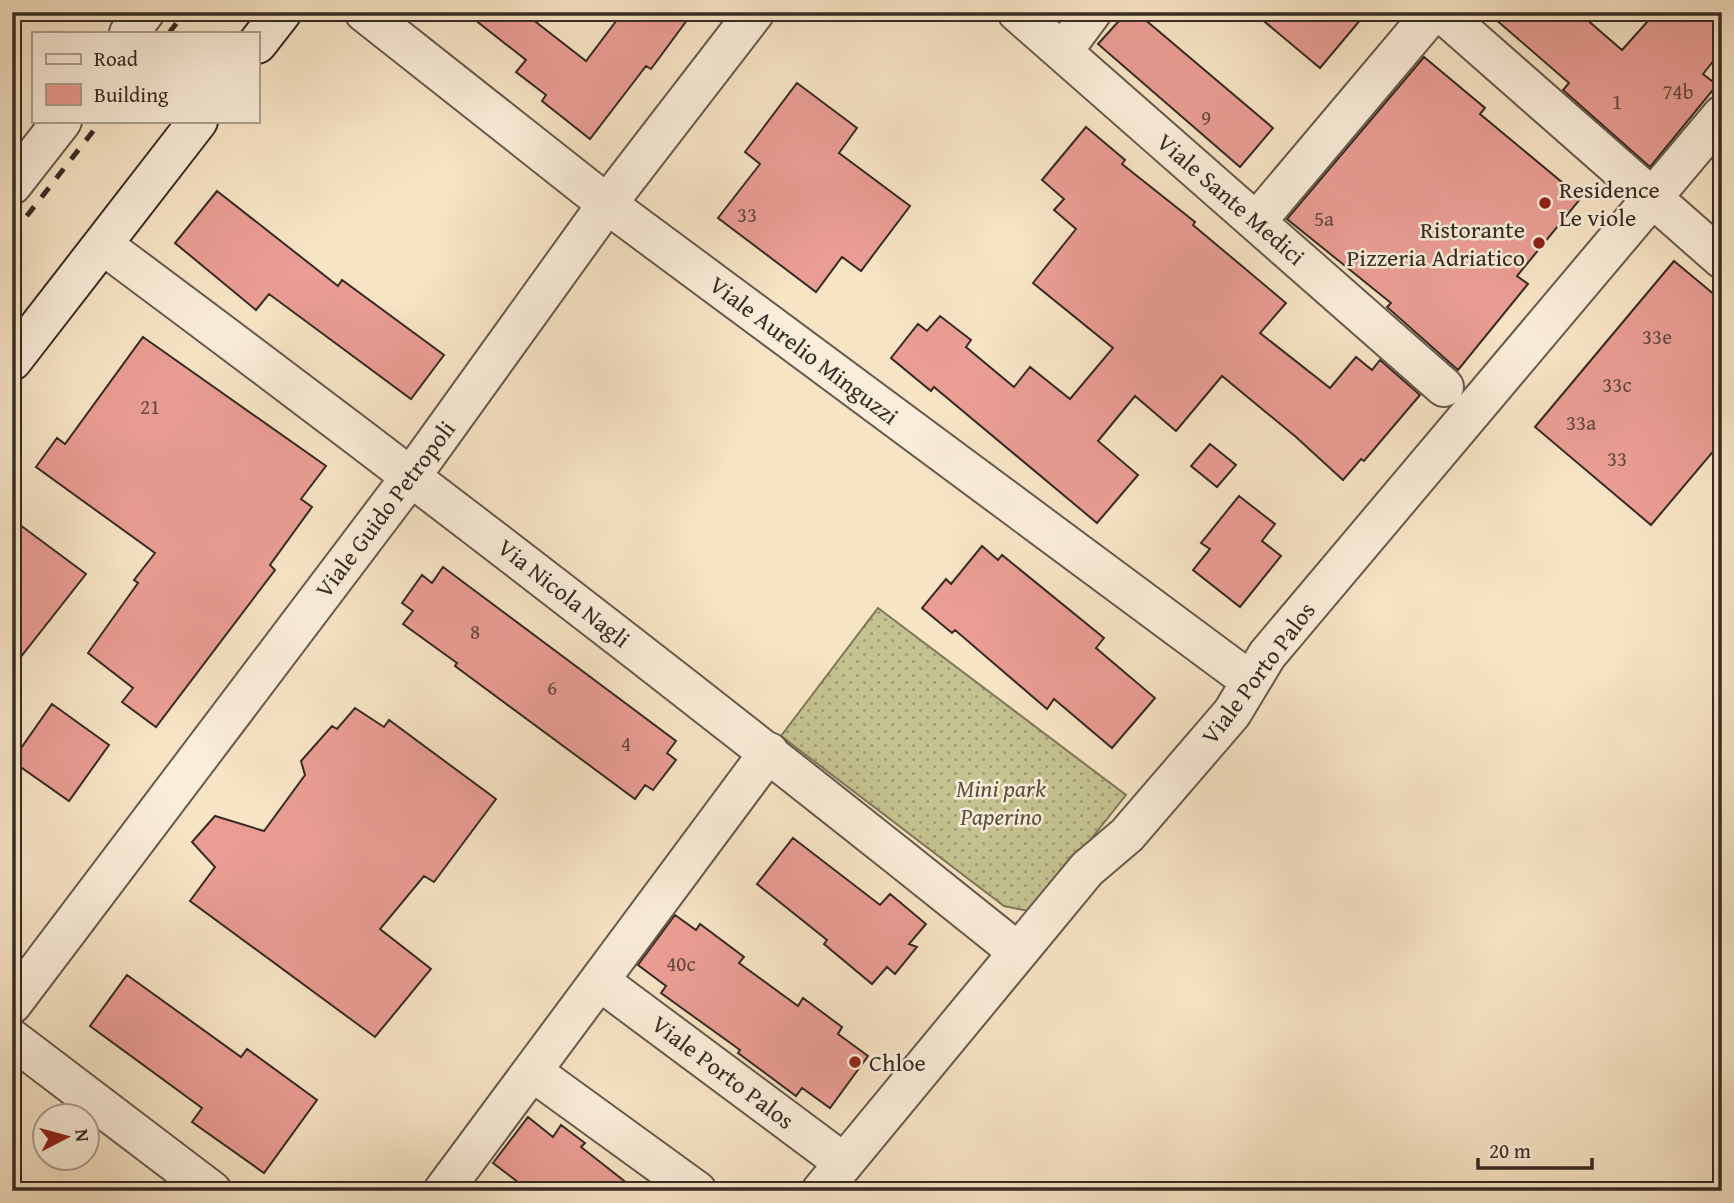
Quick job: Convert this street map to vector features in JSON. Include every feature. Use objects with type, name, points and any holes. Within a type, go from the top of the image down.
[{"type":"street","points":[[130,32],[145,12]]},
{"type":"street","points":[[259,41],[282,12]]},
{"type":"street","name":"Viale Aurelio Minguzzi","points":[[364,12],[607,204],[1250,680]]},
{"type":"street","name":"Viale Guido Petropoli","points":[[12,1004],[412,475],[607,204],[755,12]]},
{"type":"street","name":"Viale Sante Medici","points":[[1017,12],[1444,387]]},
{"type":"street","points":[[1063,51],[1092,12]]},
{"type":"street","points":[[1256,222],[1433,12]]},
{"type":"street","points":[[1441,12],[1722,259]]},
{"type":"street","name":"Viale Porto Palos","points":[[601,982],[833,1177],[1087,869],[1127,835],[1233,713],[1250,680],[1276,644],[1722,115]]},
{"type":"street","points":[[12,185],[61,122]]},
{"type":"street","points":[[12,361],[197,122]]},
{"type":"street","name":"Via Nicola Nagli","points":[[103,244],[412,475],[769,752],[1018,952]]},
{"type":"street","points":[[443,1191],[601,982],[769,752]]},
{"type":"street","points":[[12,1039],[212,1191]]},
{"type":"street","points":[[533,1072],[698,1191]]},
{"type":"green space","name":"Mini park Paperino","points":[[878,608],[1126,795],[1033,912],[1004,906],[781,736]]},
{"type":"building","points":[[465,12],[523,12],[586,61],[623,12],[693,12],[651,69],[646,66],[590,139],[542,101],[546,95],[516,72],[526,60]]},
{"type":"building","points":[[1127,12],[1136,12],[1273,128],[1240,167],[1098,44]]},
{"type":"building","points":[[1253,12],[1367,12],[1320,68]]},
{"type":"building","points":[[1487,12],[1578,12],[1622,50],[1656,12],[1722,12],[1722,50],[1703,74],[1717,85],[1650,167],[1563,90],[1569,83]]},
{"type":"building","points":[[1424,57],[1485,108],[1480,114],[1581,198],[1517,276],[1528,284],[1458,370],[1387,307],[1391,303],[1287,219]]},
{"type":"building","points":[[797,83],[857,128],[839,153],[910,206],[861,271],[842,257],[816,292],[718,218],[760,164],[745,152]]},
{"type":"building","points":[[1086,127],[1125,160],[1122,164],[1195,222],[1193,225],[1286,303],[1260,333],[1330,388],[1356,357],[1372,370],[1380,360],[1420,395],[1364,461],[1361,459],[1343,480],[1222,376],[1176,431],[1135,396],[1098,441],[1138,475],[1097,523],[934,387],[931,391],[891,358],[918,324],[927,331],[940,316],[971,340],[966,347],[1014,387],[1030,367],[1070,399],[1113,348],[1033,283],[1076,229],[1054,210],[1064,199],[1042,180]]},
{"type":"building","points":[[217,191],[338,286],[342,280],[444,355],[411,399],[269,294],[256,310],[175,243]]},
{"type":"building","points":[[1674,261],[1722,301],[1722,441],[1651,525],[1535,427]]},
{"type":"building","points":[[143,337],[326,466],[301,499],[312,507],[270,565],[275,570],[156,727],[122,702],[133,688],[88,653],[138,583],[134,580],[155,553],[36,467],[57,438],[65,444]]},
{"type":"building","points":[[1210,444],[1236,465],[1217,487],[1191,466]]},
{"type":"building","points":[[1239,496],[1275,524],[1262,541],[1281,556],[1240,607],[1193,570],[1210,549],[1201,543]]},
{"type":"building","points":[[12,519],[86,574],[12,668]]},
{"type":"building","points":[[982,546],[998,560],[1002,555],[1104,638],[1096,648],[1155,698],[1112,748],[1054,699],[1047,709],[955,630],[952,633],[922,608],[946,579],[951,584]]},
{"type":"building","points":[[443,567],[676,741],[667,753],[676,760],[653,790],[645,785],[635,799],[455,666],[457,663],[403,624],[413,611],[402,603],[422,575],[432,583]]},
{"type":"building","points":[[52,704],[109,745],[69,801],[12,761]]},
{"type":"building","points":[[355,708],[384,727],[389,720],[496,799],[434,882],[424,876],[380,929],[431,969],[375,1037],[190,901],[215,867],[192,842],[215,816],[264,831],[305,775],[301,761],[332,726],[337,729]]},
{"type":"building","points":[[793,838],[880,905],[890,894],[926,924],[909,944],[917,947],[895,974],[887,967],[872,984],[824,944],[827,940],[757,884]]},
{"type":"building","points":[[675,915],[696,930],[700,924],[744,957],[739,963],[798,1006],[803,998],[842,1027],[838,1034],[868,1056],[830,1108],[802,1088],[796,1096],[738,1053],[740,1050],[661,993],[666,986],[638,965]]},
{"type":"building","points":[[127,975],[241,1057],[247,1049],[317,1100],[264,1173],[192,1122],[202,1108],[90,1026]]},
{"type":"building","points":[[528,1117],[553,1137],[561,1125],[585,1143],[581,1147],[637,1191],[513,1191],[519,1183],[493,1163]]},
{"type":"railway","points":[[170,32],[185,12]]},
{"type":"railway","points":[[12,235],[100,122]]},
{"type":"place","name":"Residence Le viole","points":[[1545,203]]},
{"type":"place","name":"Ristorante Pizzeria Adriatico","points":[[1539,243]]},
{"type":"place","name":"Chloe","points":[[855,1062]]}]
